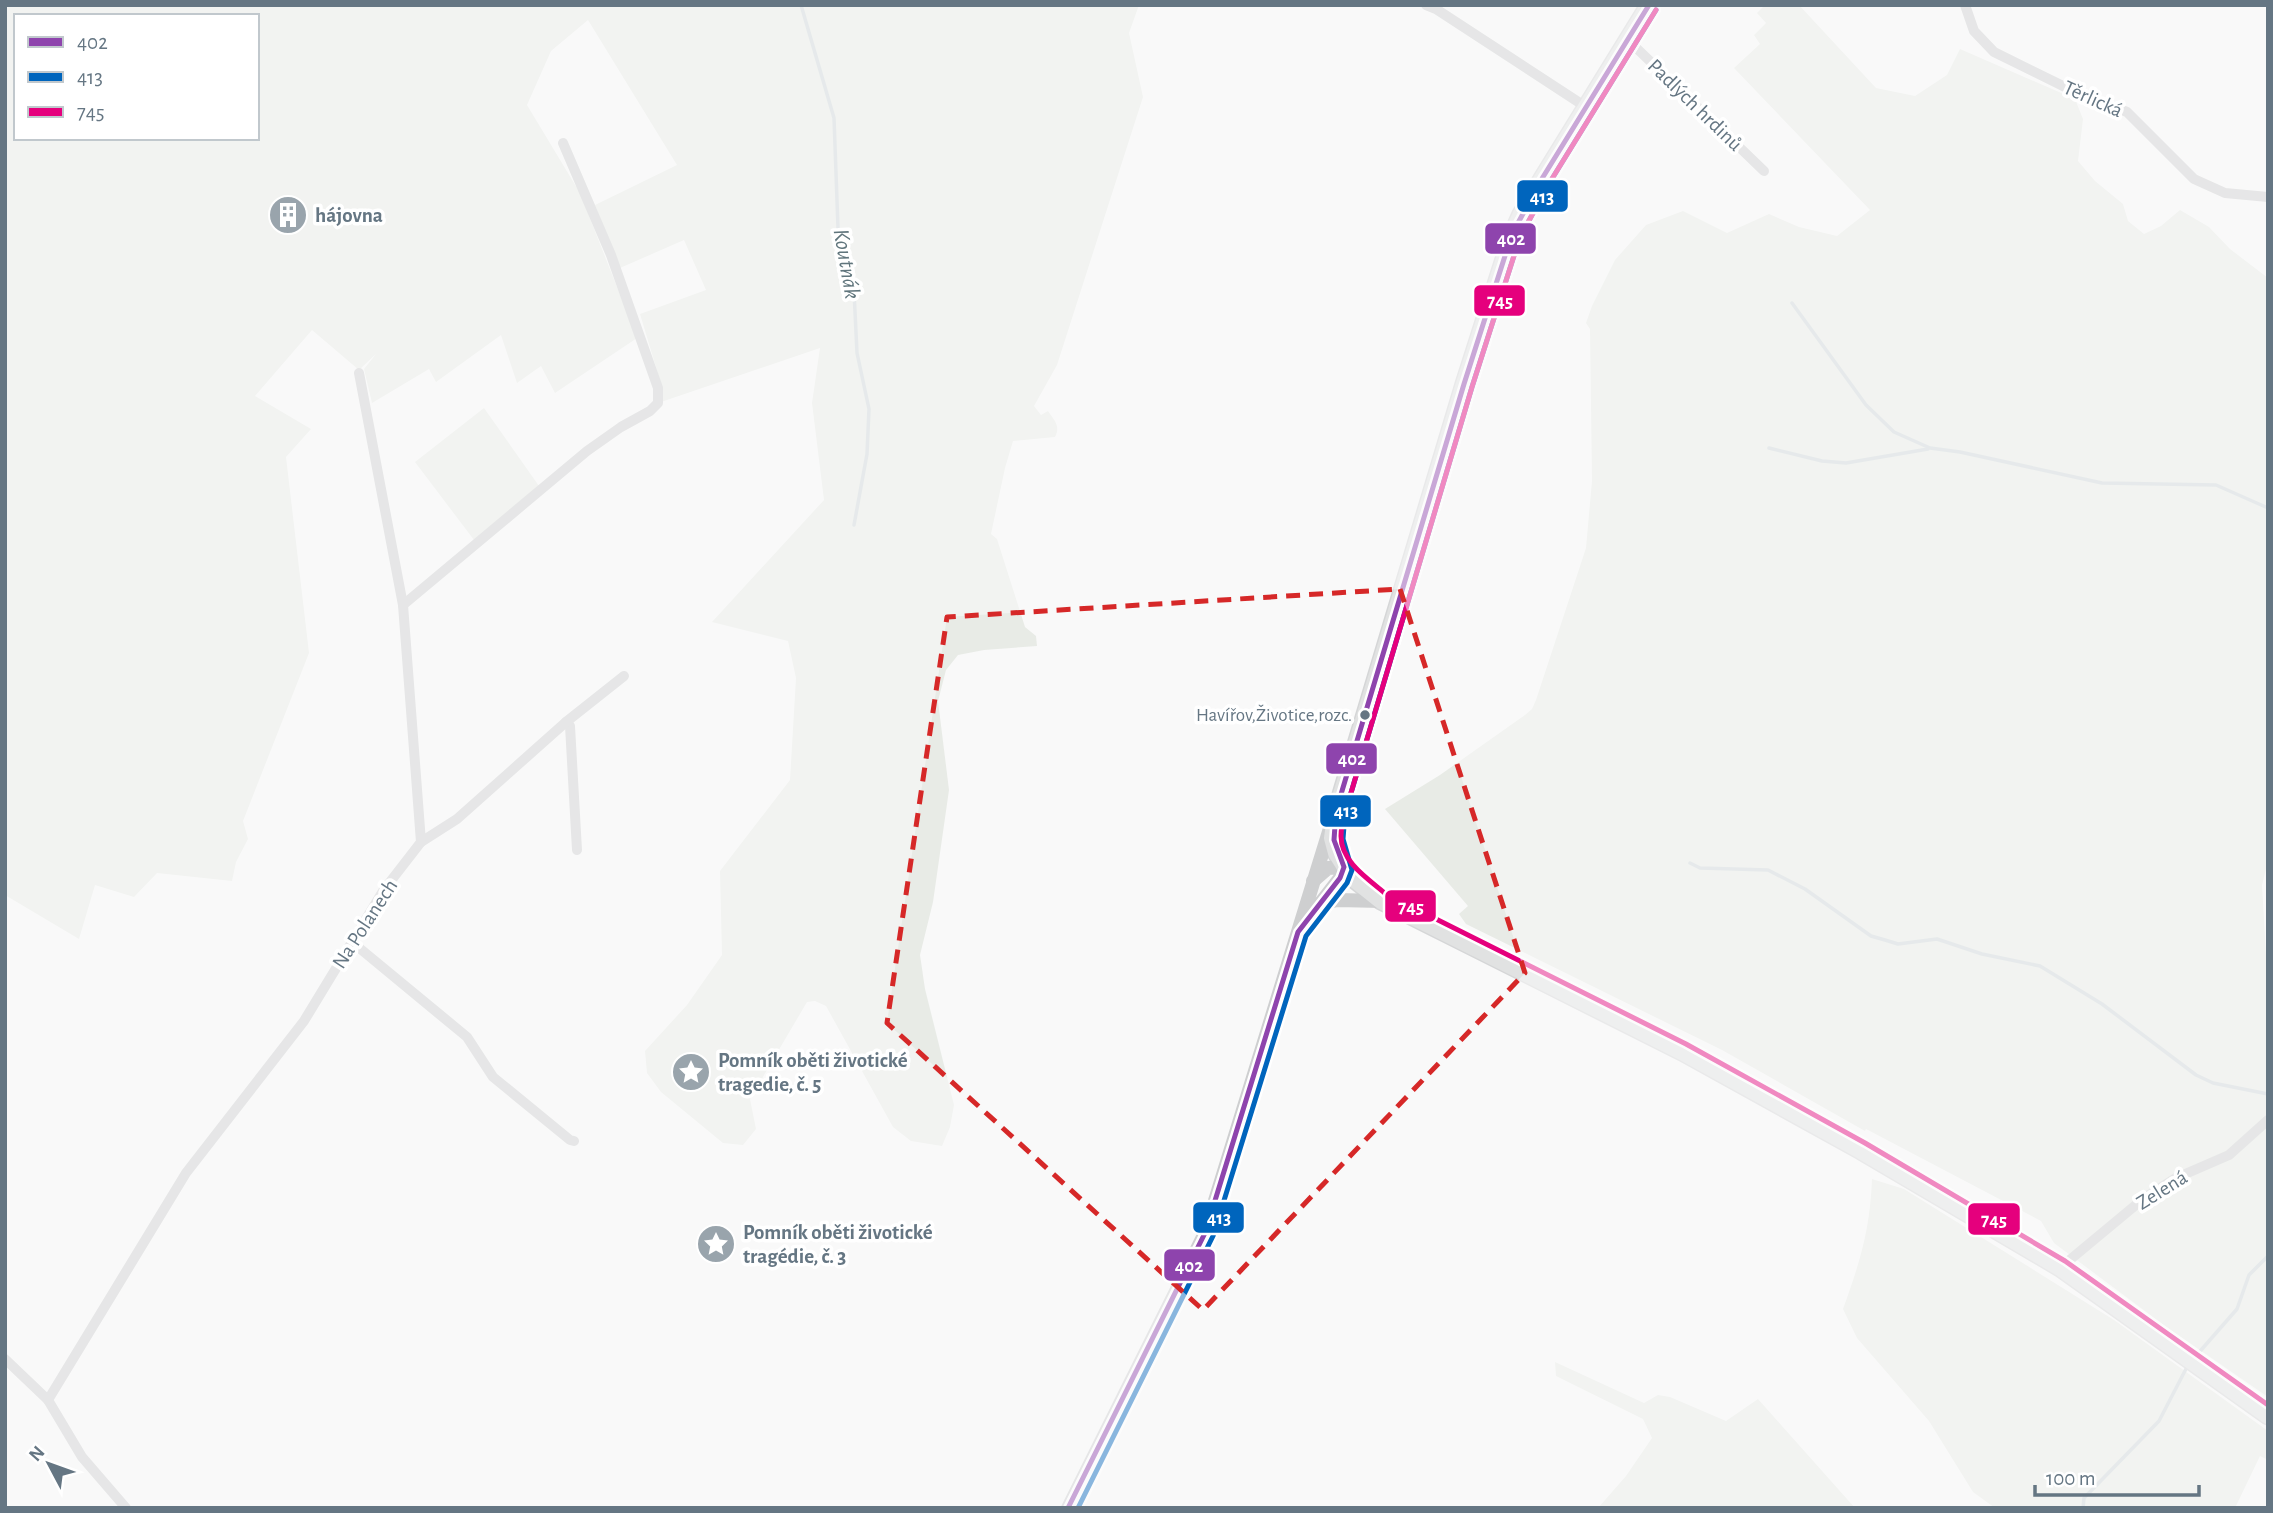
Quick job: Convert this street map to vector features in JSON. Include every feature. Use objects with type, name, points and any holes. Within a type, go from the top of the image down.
[{"type":"main road","name":"Padlých hrdinů","points":[[1336,811],[1464,384],[1512,234],[1526,205],[1649,5]]},
{"type":"main road","points":[[1336,811],[1332,838],[1336,853],[1344,867],[1362,887],[1381,901],[1557,988],[1752,1090],[1861,1151],[2060,1269],[2268,1416]]},
{"type":"street","points":[[1426,5],[1586,107]]},
{"type":"street","name":"Těrlická","points":[[1965,5],[1974,31],[1994,52],[2063,86],[2127,112],[2194,179],[2225,193],[2268,197]]},
{"type":"street","name":"Padlých hrdinů","points":[[1627,39],[1764,171]]},
{"type":"street","points":[[403,605],[587,451],[658,404],[658,388],[611,255],[563,143]]},
{"type":"street","points":[[359,373],[403,605],[421,842]]},
{"type":"street","name":"Na Polanech","points":[[48,1400],[186,1173],[304,1021],[383,891],[421,842],[457,819],[566,722],[624,676]]},
{"type":"street","points":[[566,722],[570,726],[577,850]]},
{"type":"street","name":"Padlých hrdinů","points":[[1068,1508],[1205,1233],[1336,811]]},
{"type":"street","points":[[1313,881],[1328,868],[1344,867]]},
{"type":"street","name":"Padlých hrdinů","points":[[1298,932],[1340,878],[1344,867]]},
{"type":"street","points":[[1318,904],[1338,900],[1381,901]]},
{"type":"street","points":[[352,942],[467,1037],[493,1077],[574,1141]]},
{"type":"street","name":"Zelená","points":[[2060,1269],[2143,1199],[2176,1178],[2229,1155],[2268,1120]]},
{"type":"street","points":[[5,1359],[48,1400],[82,1457],[126,1508]]},
{"type":"highlighted area","points":[[1400,589],[1525,973],[1203,1310],[887,1023],[947,617]]},
{"type":"shaded area","points":[[5,5],[1139,5],[1129,33],[1143,97],[1057,365],[1034,406],[1041,415],[1048,411],[1056,423],[1057,433],[1055,437],[1013,441],[991,534],[997,539],[1025,627],[1036,636],[1037,646],[958,655],[946,670],[938,701],[949,790],[933,902],[920,955],[925,989],[954,1105],[950,1127],[942,1146],[911,1141],[893,1127],[826,1006],[815,1001],[807,1002],[750,1099],[756,1129],[743,1145],[723,1143],[661,1092],[647,1073],[645,1051],[687,1005],[722,955],[720,871],[790,780],[796,678],[788,641],[712,622],[824,500],[812,403],[820,348],[661,402],[662,387],[640,314],[706,290],[684,240],[620,268],[595,205],[677,165],[588,20],[551,51],[527,105],[580,193],[637,338],[555,393],[541,366],[517,383],[501,335],[436,382],[429,369],[372,403],[364,369],[376,354],[359,370],[312,330],[255,396],[311,429],[286,457],[309,653],[243,821],[248,839],[236,862],[232,881],[157,873],[134,897],[95,885],[79,939],[5,895]]},
{"type":"shaded area","points":[[1765,5],[1799,5],[1876,88],[1915,96],[1947,75],[1960,49],[2075,99],[2083,119],[2078,161],[2095,181],[2123,204],[2128,221],[2144,234],[2161,226],[2180,210],[2209,227],[2230,249],[2268,278],[2268,861],[2262,885],[2268,990],[2268,1397],[2165,1326],[2054,1243],[2041,1221],[1866,1129],[1865,1131],[1722,1050],[1466,924],[1459,914],[1468,906],[1385,809],[1440,775],[1525,715],[1536,700],[1586,548],[1592,481],[1590,329],[1586,323],[1615,260],[1646,225],[1683,211],[1727,233],[1769,214],[1799,227],[1837,236],[1870,210],[1734,68],[1760,44],[1754,35],[1766,23],[1757,13]]},
{"type":"shaded area","points":[[484,408],[539,486],[474,540],[415,462]]},
{"type":"shaded area","points":[[1872,1179],[1904,1189],[2114,1320],[2268,1431],[2268,1460],[2260,1456],[2235,1508],[1995,1508],[1973,1492],[1929,1421],[1857,1338],[1843,1309],[1863,1246]]},
{"type":"shaded area","points":[[1555,1362],[1644,1403],[1658,1395],[1670,1397],[1726,1421],[1758,1399],[1855,1508],[1598,1508],[1626,1476],[1652,1438],[1643,1419],[1556,1376]]},
{"type":"waterway","name":"Koutnák","points":[[801,5],[834,118],[838,228],[854,291],[857,353],[869,409],[867,454],[854,525]]},
{"type":"waterway","points":[[1792,303],[1866,405],[1894,432],[1930,448],[2102,483],[2216,485],[2268,508]]},
{"type":"waterway","points":[[1769,448],[1822,461],[1846,463],[1928,449]]},
{"type":"waterway","points":[[1690,863],[1700,868],[1768,870],[1805,889],[1871,936],[1898,944],[1937,939],[1982,954],[2040,966],[2102,1004],[2196,1075],[2213,1083],[2268,1094]]},
{"type":"waterway","points":[[2195,1357],[2237,1309],[2249,1275],[2268,1256]]},
{"type":"waterway","points":[[2083,1508],[2084,1498],[2159,1421],[2188,1365]]},
{"type":"waterway","points":[[2031,1508],[2062,1508]]},
{"type":"transit line","name":"402","points":[[1068,1508],[1205,1233],[1298,932],[1340,878],[1344,867],[1334,840],[1336,811],[1464,384],[1512,234],[1543,177],[1649,5]]},
{"type":"transit line","name":"413","points":[[1078,1508],[1213,1236],[1306,936],[1347,883],[1352,870],[1343,839],[1345,813],[1472,387],[1520,237],[1550,182],[1656,10]]},
{"type":"transit line","name":"745","points":[[1656,10],[1550,182],[1520,237],[1472,387],[1345,813],[1342,845],[1350,862],[1386,894],[1686,1044],[1865,1143],[2065,1261],[2268,1405]]},
{"type":"place","name":"hájovna","points":[[288,215]]},
{"type":"place","name":"Havířov,Životice,rozc.","points":[[1365,715]]},
{"type":"place","name":"Pomník oběti životické tragedie, č. 5","points":[[691,1072]]},
{"type":"place","name":"Pomník oběti životické tragédie, č. 3","points":[[716,1244]]}]
